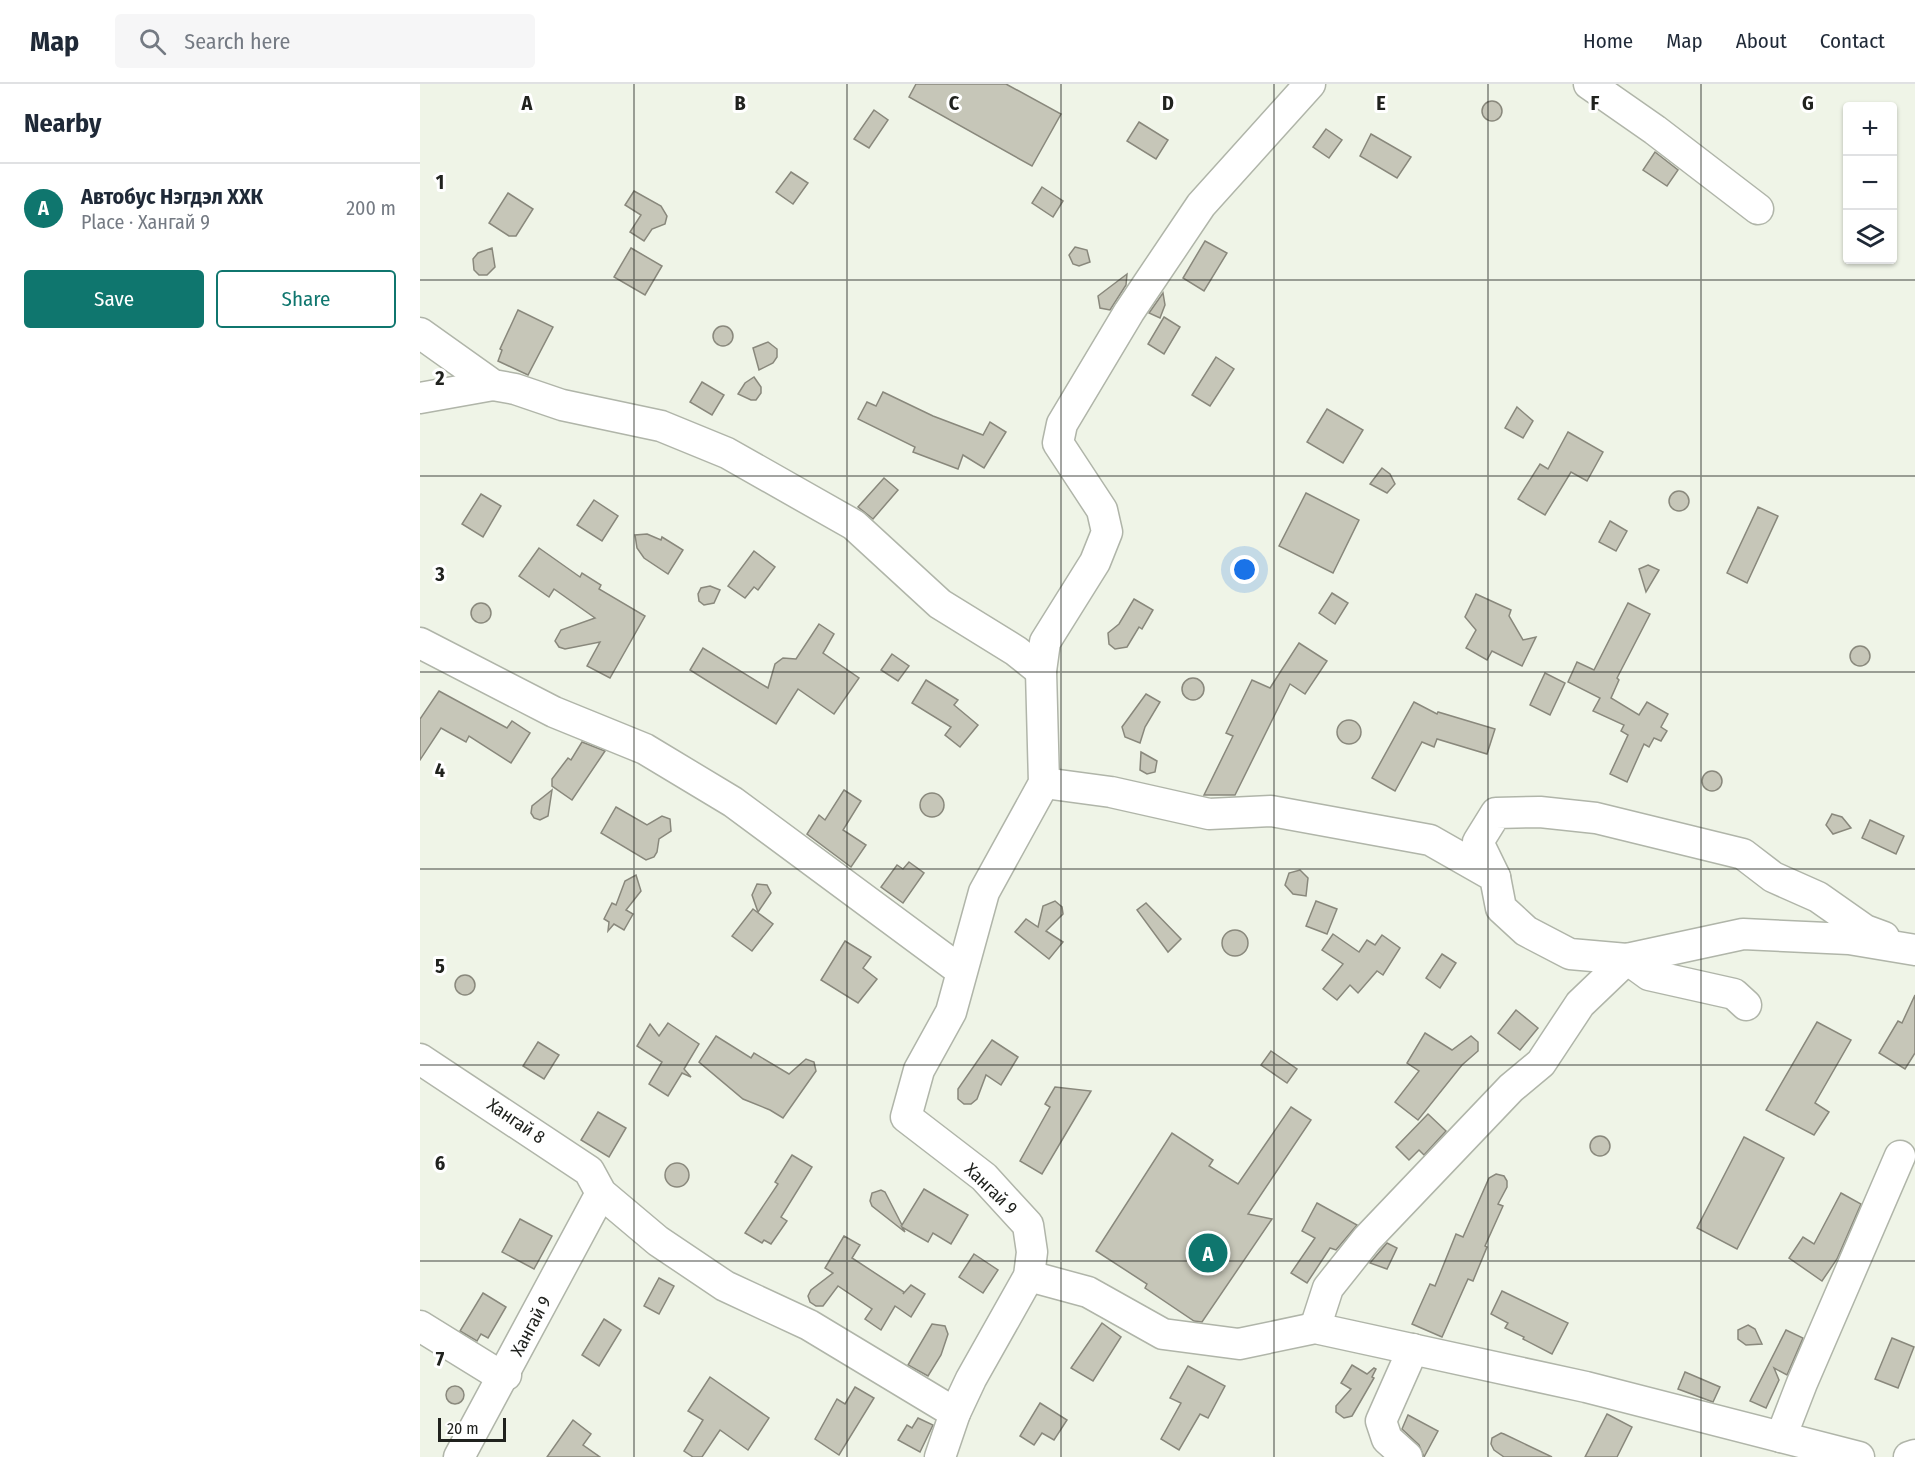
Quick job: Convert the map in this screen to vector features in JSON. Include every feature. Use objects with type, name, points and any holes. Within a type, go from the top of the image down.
[{"type":"street","points":[[420,643],[554,712],[645,749],[723,796],[960,970],[984,892],[1044,783],[1041,671],[1045,642],[1095,561],[1107,532],[1102,510],[1058,443],[1062,424],[1129,312],[1201,205],[1310,84]]},
{"type":"street","points":[[1589,84],[1655,130],[1758,208]]},
{"type":"street","points":[[420,333],[493,385]]},
{"type":"street","points":[[420,398],[493,385],[515,389],[562,405],[661,426],[727,453],[854,525],[940,604],[1016,651],[1041,671]]},
{"type":"street","points":[[1044,783],[1111,792],[1209,814],[1271,811],[1430,840],[1495,877]]},
{"type":"street","points":[[1540,812],[1596,818],[1743,854],[1773,877],[1818,897],[1865,930],[1915,950],[1849,939],[1743,934],[1628,959],[1570,954],[1526,932],[1501,908],[1495,877],[1478,842],[1496,813],[1540,812]]},
{"type":"street","points":[[1628,959],[1649,975],[1734,994],[1746,1005]]},
{"type":"street","points":[[1315,1328],[1328,1288],[1367,1239],[1511,1088],[1541,1063],[1580,1004],[1628,959]]},
{"type":"street","name":"Хангай 9","points":[[940,1457],[954,1413],[1029,1276],[1032,1252],[1028,1225],[984,1177],[906,1117],[919,1070],[951,1012],[960,970]]},
{"type":"street","name":"Хангай 8","points":[[420,1059],[589,1172],[602,1194],[658,1241],[725,1286],[809,1325],[954,1413]]},
{"type":"street","points":[[1781,1437],[1900,1156]]},
{"type":"street","name":"Хангай 9","points":[[459,1457],[506,1375],[602,1194]]},
{"type":"street","points":[[1029,1276],[1088,1292],[1163,1334],[1239,1344],[1315,1328],[1586,1387],[1781,1437],[1816,1452],[1859,1457]]},
{"type":"street","points":[[420,1326],[495,1372],[506,1375]]},
{"type":"street","points":[[1407,1457],[1386,1439],[1381,1421],[1413,1349]]},
{"type":"street","points":[[1909,1457],[1915,1455]]},
{"type":"building","points":[[916,84],[1006,84],[1061,114],[1032,166],[909,97]]},
{"type":"building","points":[[1492,101],[1499,104],[1502,111],[1499,118],[1492,121],[1485,118],[1482,111],[1485,104]]},
{"type":"building","points":[[874,110],[888,120],[869,148],[854,139]]},
{"type":"building","points":[[1139,122],[1168,140],[1156,159],[1127,141]]},
{"type":"building","points":[[1326,129],[1342,140],[1329,158],[1313,147]]},
{"type":"building","points":[[1371,134],[1411,157],[1397,178],[1360,156]]},
{"type":"building","points":[[1655,152],[1678,170],[1667,186],[1643,170]]},
{"type":"building","points":[[791,172],[808,183],[793,204],[776,192]]},
{"type":"building","points":[[1042,187],[1063,201],[1053,217],[1032,203]]},
{"type":"building","points":[[634,191],[661,206],[667,216],[665,224],[652,229],[644,241],[630,232],[641,215],[625,205]]},
{"type":"building","points":[[508,193],[533,209],[516,236],[509,236],[489,223]]},
{"type":"building","points":[[1205,241],[1227,253],[1204,291],[1183,278]]},
{"type":"building","points":[[1075,247],[1087,250],[1090,262],[1079,266],[1073,264],[1069,255]]},
{"type":"building","points":[[492,248],[495,267],[487,275],[479,275],[474,270],[473,259],[478,253]]},
{"type":"building","points":[[631,248],[662,266],[645,295],[614,277]]},
{"type":"building","points":[[1127,274],[1126,285],[1110,310],[1100,308],[1098,296]]},
{"type":"building","points":[[1163,293],[1165,305],[1160,318],[1149,313]]},
{"type":"building","points":[[518,310],[553,327],[528,375],[498,361],[502,350],[500,349]]},
{"type":"building","points":[[1164,317],[1180,327],[1164,354],[1148,344]]},
{"type":"building","points":[[723,326],[730,329],[733,336],[730,343],[723,346],[716,343],[713,336],[716,329]]},
{"type":"building","points":[[768,342],[777,349],[777,357],[773,363],[759,370],[753,348]]},
{"type":"building","points":[[1216,357],[1234,369],[1210,406],[1192,395]]},
{"type":"building","points":[[754,377],[761,387],[761,393],[756,400],[738,394],[745,383]]},
{"type":"building","points":[[702,382],[724,395],[712,415],[690,402]]},
{"type":"building","points":[[883,392],[933,416],[983,435],[990,422],[1006,432],[984,468],[963,455],[958,469],[913,452],[915,447],[858,419],[867,402],[876,406]]},
{"type":"building","points":[[1517,407],[1533,421],[1523,438],[1505,428]]},
{"type":"building","points":[[1327,409],[1363,430],[1343,463],[1307,442]]},
{"type":"building","points":[[1568,432],[1603,452],[1587,481],[1571,472],[1545,515],[1518,499],[1540,464],[1548,469]]},
{"type":"building","points":[[1382,468],[1390,474],[1395,484],[1387,493],[1370,484]]},
{"type":"building","points":[[884,478],[898,490],[873,519],[858,507]]},
{"type":"building","points":[[1679,491],[1686,494],[1689,501],[1686,508],[1679,511],[1672,508],[1669,501],[1672,494]]},
{"type":"building","points":[[1306,493],[1359,520],[1333,573],[1279,546]]},
{"type":"building","points":[[481,494],[501,506],[483,537],[462,524]]},
{"type":"building","points":[[594,500],[618,516],[602,541],[577,525]]},
{"type":"building","points":[[1758,507],[1778,516],[1747,583],[1727,573]]},
{"type":"building","points":[[1610,521],[1627,531],[1616,551],[1599,542]]},
{"type":"building","points":[[647,534],[661,540],[662,537],[683,550],[668,574],[644,558],[637,548],[635,535]]},
{"type":"building","points":[[539,548],[580,577],[582,573],[601,585],[599,589],[645,616],[610,678],[587,666],[600,642],[565,649],[559,647],[555,641],[561,630],[595,618],[554,589],[549,597],[519,576]]},
{"type":"building","points":[[754,551],[775,567],[758,590],[754,587],[745,598],[728,586]]},
{"type":"building","points":[[1648,565],[1659,570],[1646,592],[1639,569]]},
{"type":"building","points":[[710,586],[720,590],[714,603],[704,605],[699,601],[698,594],[701,588]]},
{"type":"building","points":[[1332,593],[1348,603],[1335,624],[1319,613]]},
{"type":"building","points":[[1476,594],[1511,610],[1509,616],[1523,640],[1536,637],[1522,666],[1492,651],[1487,660],[1466,648],[1476,630],[1465,617]]},
{"type":"building","points":[[1134,599],[1153,610],[1142,629],[1139,627],[1127,647],[1115,649],[1109,644],[1108,633],[1119,624]]},
{"type":"building","points":[[481,603],[488,606],[491,613],[488,620],[481,623],[474,620],[471,613],[474,606]]},
{"type":"building","points":[[1628,603],[1650,614],[1617,678],[1619,680],[1611,698],[1639,715],[1647,702],[1668,714],[1661,727],[1667,731],[1661,741],[1654,738],[1649,747],[1644,744],[1627,782],[1610,774],[1628,735],[1621,731],[1624,725],[1593,711],[1600,698],[1568,682],[1577,662],[1594,670]]},
{"type":"building","points":[[819,624],[834,634],[823,653],[859,678],[834,714],[798,689],[776,724],[690,670],[703,648],[768,688],[775,664],[783,658],[796,659]]},
{"type":"building","points":[[1299,643],[1327,661],[1305,694],[1290,684],[1235,795],[1204,795],[1233,736],[1226,733],[1252,680],[1270,688]]},
{"type":"building","points":[[1856,646],[1864,646],[1870,652],[1870,660],[1864,666],[1856,666],[1850,660],[1850,652]]},
{"type":"building","points":[[892,654],[909,666],[898,681],[881,670]]},
{"type":"building","points":[[1545,673],[1565,683],[1550,715],[1530,705]]},
{"type":"building","points":[[1193,678],[1201,681],[1204,689],[1201,697],[1193,700],[1185,697],[1182,689],[1185,681]]},
{"type":"building","points":[[926,680],[958,700],[954,705],[978,725],[960,747],[945,735],[951,727],[912,703]]},
{"type":"building","points":[[439,691],[507,728],[512,721],[530,733],[511,763],[469,736],[466,742],[441,728],[420,760],[420,719]]},
{"type":"building","points":[[1146,694],[1160,702],[1145,727],[1140,743],[1125,737],[1122,727]]},
{"type":"building","points":[[1414,702],[1437,714],[1438,712],[1495,729],[1487,754],[1437,739],[1434,747],[1422,742],[1395,791],[1372,778]]},
{"type":"building","points":[[1349,720],[1354,721],[1360,727],[1360,737],[1354,743],[1349,744],[1344,743],[1338,737],[1337,732],[1338,727],[1344,721]]},
{"type":"building","points":[[582,742],[605,751],[572,800],[552,786],[552,779],[568,758],[571,760]]},
{"type":"building","points":[[1141,752],[1157,761],[1155,772],[1147,774],[1140,770]]},
{"type":"building","points":[[1712,771],[1719,774],[1722,781],[1719,788],[1712,791],[1705,788],[1702,781],[1705,774]]},
{"type":"building","points":[[552,790],[548,816],[540,820],[534,818],[531,813],[532,806]]},
{"type":"building","points":[[844,790],[861,801],[843,830],[866,845],[851,867],[807,834],[819,815],[825,820]]},
{"type":"building","points":[[932,793],[937,794],[943,800],[943,810],[937,816],[932,817],[927,816],[921,810],[920,805],[921,800],[927,794]]},
{"type":"building","points":[[616,807],[647,825],[662,816],[670,819],[671,831],[659,839],[654,857],[646,860],[601,833]]},
{"type":"building","points":[[1832,814],[1842,817],[1851,828],[1833,834],[1826,825]]},
{"type":"building","points":[[1870,820],[1904,836],[1896,854],[1862,838]]},
{"type":"building","points":[[909,862],[924,873],[903,903],[881,887],[897,865],[903,869]]},
{"type":"building","points":[[1300,870],[1308,878],[1306,896],[1293,894],[1285,885],[1289,873]]},
{"type":"building","points":[[636,875],[641,891],[626,910],[633,914],[624,930],[614,924],[608,931],[609,922],[604,919],[612,903],[616,905],[625,881]]},
{"type":"building","points":[[757,884],[767,885],[771,893],[758,912],[752,895]]},
{"type":"building","points":[[1055,901],[1062,907],[1063,914],[1046,931],[1063,942],[1049,959],[1015,932],[1026,919],[1038,927],[1043,906]]},
{"type":"building","points":[[1316,901],[1337,909],[1327,934],[1306,926]]},
{"type":"building","points":[[1146,903],[1181,939],[1168,952],[1137,910]]},
{"type":"building","points":[[753,909],[773,924],[752,951],[732,936]]},
{"type":"building","points":[[1235,930],[1244,934],[1248,943],[1244,952],[1235,956],[1226,952],[1222,943],[1226,934]]},
{"type":"building","points":[[1333,934],[1359,952],[1367,940],[1375,945],[1382,935],[1400,948],[1383,975],[1377,971],[1358,993],[1350,985],[1337,1000],[1323,989],[1343,964],[1322,950]]},
{"type":"building","points":[[845,941],[871,957],[863,968],[877,979],[858,1003],[821,980]]},
{"type":"building","points":[[1442,954],[1456,963],[1440,988],[1426,978]]},
{"type":"building","points":[[465,975],[472,978],[475,985],[472,992],[465,995],[458,992],[455,985],[458,978]]},
{"type":"building","points":[[1915,995],[1915,1053],[1905,1069],[1879,1053],[1898,1021],[1902,1023]]},
{"type":"building","points":[[1516,1010],[1538,1028],[1520,1050],[1498,1033]]},
{"type":"building","points":[[1817,1022],[1851,1040],[1815,1103],[1829,1112],[1814,1135],[1766,1110]]},
{"type":"building","points":[[668,1023],[699,1044],[684,1069],[691,1077],[682,1073],[668,1096],[649,1084],[662,1062],[637,1046],[650,1024],[659,1036]]},
{"type":"building","points":[[1425,1033],[1452,1050],[1471,1036],[1478,1042],[1478,1051],[1462,1065],[1418,1120],[1395,1102],[1419,1071],[1407,1063]]},
{"type":"building","points":[[716,1036],[751,1058],[754,1053],[789,1074],[806,1059],[814,1062],[816,1071],[783,1118],[743,1099],[699,1062]]},
{"type":"building","points":[[992,1040],[1018,1057],[1001,1085],[986,1075],[977,1099],[971,1104],[964,1104],[958,1099],[958,1089]]},
{"type":"building","points":[[538,1042],[559,1055],[544,1079],[523,1066]]},
{"type":"building","points":[[1271,1051],[1297,1069],[1287,1083],[1261,1065]]},
{"type":"building","points":[[1055,1087],[1091,1091],[1042,1174],[1020,1161],[1050,1107],[1045,1104]]},
{"type":"building","points":[[1291,1107],[1311,1120],[1248,1214],[1272,1219],[1202,1322],[1194,1321],[1145,1288],[1147,1284],[1096,1251],[1172,1133],[1213,1160],[1209,1166],[1238,1184]]},
{"type":"building","points":[[598,1112],[626,1128],[609,1157],[581,1140]]},
{"type":"building","points":[[1428,1114],[1446,1131],[1424,1155],[1419,1150],[1409,1160],[1396,1147]]},
{"type":"building","points":[[1600,1136],[1607,1139],[1610,1146],[1607,1153],[1600,1156],[1593,1153],[1590,1146],[1593,1139]]},
{"type":"building","points":[[1744,1137],[1784,1158],[1737,1249],[1697,1228]]},
{"type":"building","points":[[792,1155],[812,1167],[781,1217],[787,1221],[771,1244],[764,1240],[762,1243],[745,1233],[778,1184],[775,1182]]},
{"type":"building","points":[[677,1163],[682,1164],[688,1170],[688,1180],[682,1186],[677,1187],[672,1186],[666,1180],[665,1175],[666,1170],[672,1164]]},
{"type":"building","points":[[1496,1174],[1504,1176],[1507,1181],[1507,1187],[1498,1204],[1503,1206],[1485,1246],[1487,1247],[1473,1281],[1468,1279],[1442,1337],[1412,1324],[1430,1284],[1435,1286],[1456,1234],[1463,1237],[1489,1178]]},
{"type":"building","points":[[924,1189],[968,1215],[951,1244],[933,1233],[928,1242],[902,1227],[905,1232],[872,1206],[870,1201],[872,1193],[881,1190],[885,1192],[902,1225]]},
{"type":"building","points":[[1841,1193],[1861,1204],[1837,1259],[1822,1281],[1789,1258],[1803,1237],[1814,1244]]},
{"type":"building","points":[[1317,1203],[1357,1225],[1336,1250],[1330,1248],[1307,1283],[1291,1273],[1315,1238],[1302,1231]]},
{"type":"building","points":[[520,1219],[552,1236],[534,1269],[502,1252]]},
{"type":"building","points":[[844,1236],[860,1245],[852,1258],[904,1292],[903,1294],[911,1285],[925,1294],[911,1317],[895,1306],[881,1330],[865,1319],[872,1309],[838,1286],[823,1306],[816,1306],[810,1302],[808,1296],[811,1290],[833,1273],[825,1268]]},
{"type":"building","points":[[1387,1243],[1397,1248],[1387,1269],[1370,1263]]},
{"type":"building","points":[[974,1254],[998,1270],[983,1293],[959,1277]]},
{"type":"building","points":[[659,1278],[674,1286],[659,1314],[644,1306]]},
{"type":"building","points":[[1502,1291],[1568,1323],[1552,1354],[1505,1328],[1508,1323],[1491,1314]]},
{"type":"building","points":[[483,1293],[506,1307],[488,1338],[481,1334],[477,1341],[460,1331]]},
{"type":"building","points":[[604,1319],[621,1330],[599,1366],[582,1355]]},
{"type":"building","points":[[1102,1323],[1121,1337],[1093,1381],[1071,1368]]},
{"type":"building","points":[[932,1324],[945,1326],[948,1334],[941,1355],[928,1376],[908,1365]]},
{"type":"building","points":[[1748,1325],[1755,1329],[1762,1344],[1746,1345],[1738,1339],[1738,1330]]},
{"type":"building","points":[[1786,1330],[1803,1338],[1787,1375],[1774,1368],[1779,1380],[1766,1408],[1750,1401]]},
{"type":"building","points":[[1892,1338],[1914,1347],[1898,1388],[1875,1379]]},
{"type":"building","points":[[1352,1365],[1367,1374],[1374,1368],[1376,1369],[1372,1377],[1374,1378],[1352,1416],[1344,1418],[1336,1412],[1336,1406],[1351,1389],[1341,1383]]},
{"type":"building","points":[[1188,1366],[1225,1386],[1208,1418],[1200,1414],[1179,1450],[1161,1439],[1181,1403],[1170,1398]]},
{"type":"building","points":[[1685,1372],[1720,1387],[1713,1402],[1678,1389]]},
{"type":"building","points":[[710,1377],[769,1418],[748,1450],[720,1430],[702,1457],[693,1457],[684,1451],[703,1420],[688,1411]]},
{"type":"building","points":[[455,1386],[461,1389],[464,1395],[461,1401],[455,1404],[449,1401],[446,1395],[449,1389]]},
{"type":"building","points":[[855,1387],[874,1398],[839,1455],[815,1439],[837,1399],[845,1404]]},
{"type":"building","points":[[1040,1403],[1067,1420],[1054,1440],[1042,1433],[1034,1445],[1020,1436]]},
{"type":"building","points":[[1607,1414],[1632,1427],[1617,1457],[1585,1457]]},
{"type":"building","points":[[1408,1415],[1438,1431],[1424,1457],[1419,1445],[1402,1429]]},
{"type":"building","points":[[918,1418],[933,1425],[920,1452],[898,1440],[907,1425],[912,1428]]},
{"type":"building","points":[[573,1420],[591,1434],[583,1445],[600,1457],[547,1457]]},
{"type":"building","points":[[1501,1433],[1552,1457],[1504,1457],[1494,1450],[1491,1444],[1492,1438]]},
{"type":"place","name":"Автобус Нэгдэл ХХК","points":[[1208,1253]]}]
